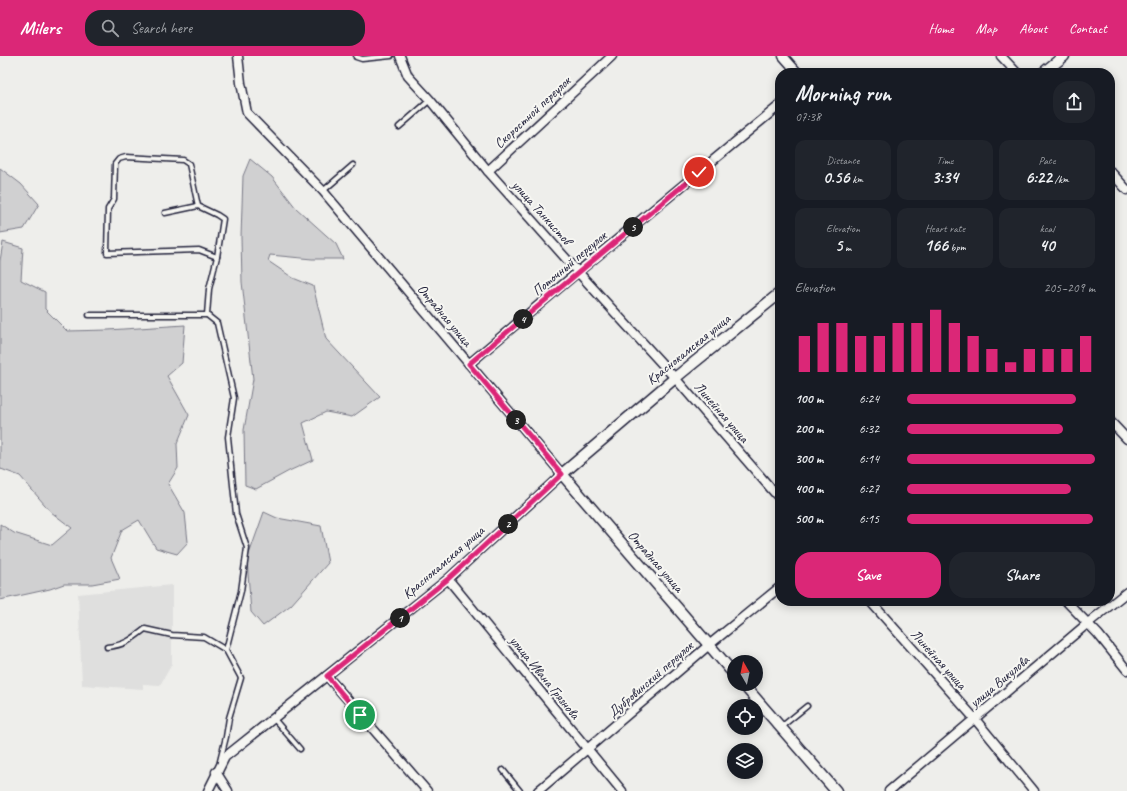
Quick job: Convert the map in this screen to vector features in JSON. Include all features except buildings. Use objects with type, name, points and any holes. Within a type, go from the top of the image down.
[{"type":"street","name":"Отрадная улица","points":[[238,56],[241,83],[247,113],[323,191],[562,474],[727,666]]},
{"type":"street","name":"улица Танкистов","points":[[400,56],[408,76],[430,100],[488,171],[675,378]]},
{"type":"street","name":"Скоростной переулок","points":[[488,171],[612,56]]},
{"type":"street","points":[[783,56],[794,68]]},
{"type":"street","points":[[1001,56],[1012,68]]},
{"type":"street","points":[[1050,68],[1064,56]]},
{"type":"street","name":"Поточный переулок","points":[[469,364],[775,109]]},
{"type":"street","points":[[1115,176],[1127,190]]},
{"type":"street","name":"Краснокамская улица","points":[[208,791],[216,772],[225,757],[448,579],[562,474],[675,378],[775,297]]},
{"type":"street","name":"Линейная улица","points":[[675,378],[775,493]]},
{"type":"street","points":[[1115,427],[1127,440]]},
{"type":"street","name":"улица Ивана Грязнова","points":[[448,579],[622,791]]},
{"type":"street","name":"Дубровинский переулок","points":[[538,791],[709,645],[775,591]]},
{"type":"street","name":"улица Викулова","points":[[1115,602],[1127,592]]},
{"type":"street","name":"Линейная улица","points":[[874,606],[975,718],[1034,791]]},
{"type":"street","points":[[1071,606],[1098,634],[1127,670]]},
{"type":"street","name":"улица Викулова","points":[[889,791],[1109,606]]},
{"type":"street","points":[[327,676],[427,791]]},
{"type":"street","points":[[749,691],[836,791]]},
{"type":"street","points":[[216,772],[228,791]]},
{"type":"lane","points":[[356,57],[362,59],[391,56]]},
{"type":"lane","points":[[399,127],[430,100]]},
{"type":"lane","points":[[198,206],[189,164],[183,160],[126,157],[119,159],[115,164],[114,198],[108,209],[107,253],[199,250],[217,257]]},
{"type":"lane","points":[[323,191],[353,165]]},
{"type":"lane","points":[[165,213],[198,206],[223,219],[217,257],[209,289],[207,315]]},
{"type":"lane","points":[[88,316],[207,315],[217,323],[234,398],[228,437],[236,514],[247,548],[241,591],[226,650]]},
{"type":"lane","points":[[107,647],[121,645],[135,637],[145,628],[172,635],[204,637],[226,650],[241,678],[229,718],[226,737],[216,772]]},
{"type":"lane","points":[[780,727],[807,706]]},
{"type":"lane","points":[[274,719],[300,749]]},
{"type":"lane","points":[[504,770],[520,791]]},
{"type":"shaded area","points":[[250,159],[272,177],[296,208],[336,244],[343,259],[312,259],[270,255],[268,261],[293,278],[313,286],[326,339],[380,397],[352,417],[326,412],[303,423],[313,460],[256,489],[245,485],[244,430],[253,379],[242,282],[241,237],[243,176]]},
{"type":"shaded area","points":[[0,168],[21,184],[39,204],[24,229],[0,233]]},
{"type":"shaded area","points":[[3,242],[23,248],[21,280],[45,292],[45,309],[67,331],[185,325],[182,363],[167,376],[189,415],[177,444],[178,468],[168,484],[185,513],[188,542],[177,554],[156,548],[139,520],[122,530],[111,558],[120,579],[92,584],[64,584],[50,589],[0,600],[0,524],[14,533],[52,545],[72,528],[51,512],[20,476],[1,469],[0,470],[0,261]]},
{"type":"shaded area","points":[[264,512],[277,518],[321,526],[328,563],[291,605],[263,626],[251,612],[247,560]]},
{"type":"shaded area","points":[[172,585],[172,664],[160,685],[143,684],[143,689],[82,685],[78,594]]},
{"type":"route","points":[[360,715],[327,676],[448,579],[562,474],[469,364],[699,172]]}]
